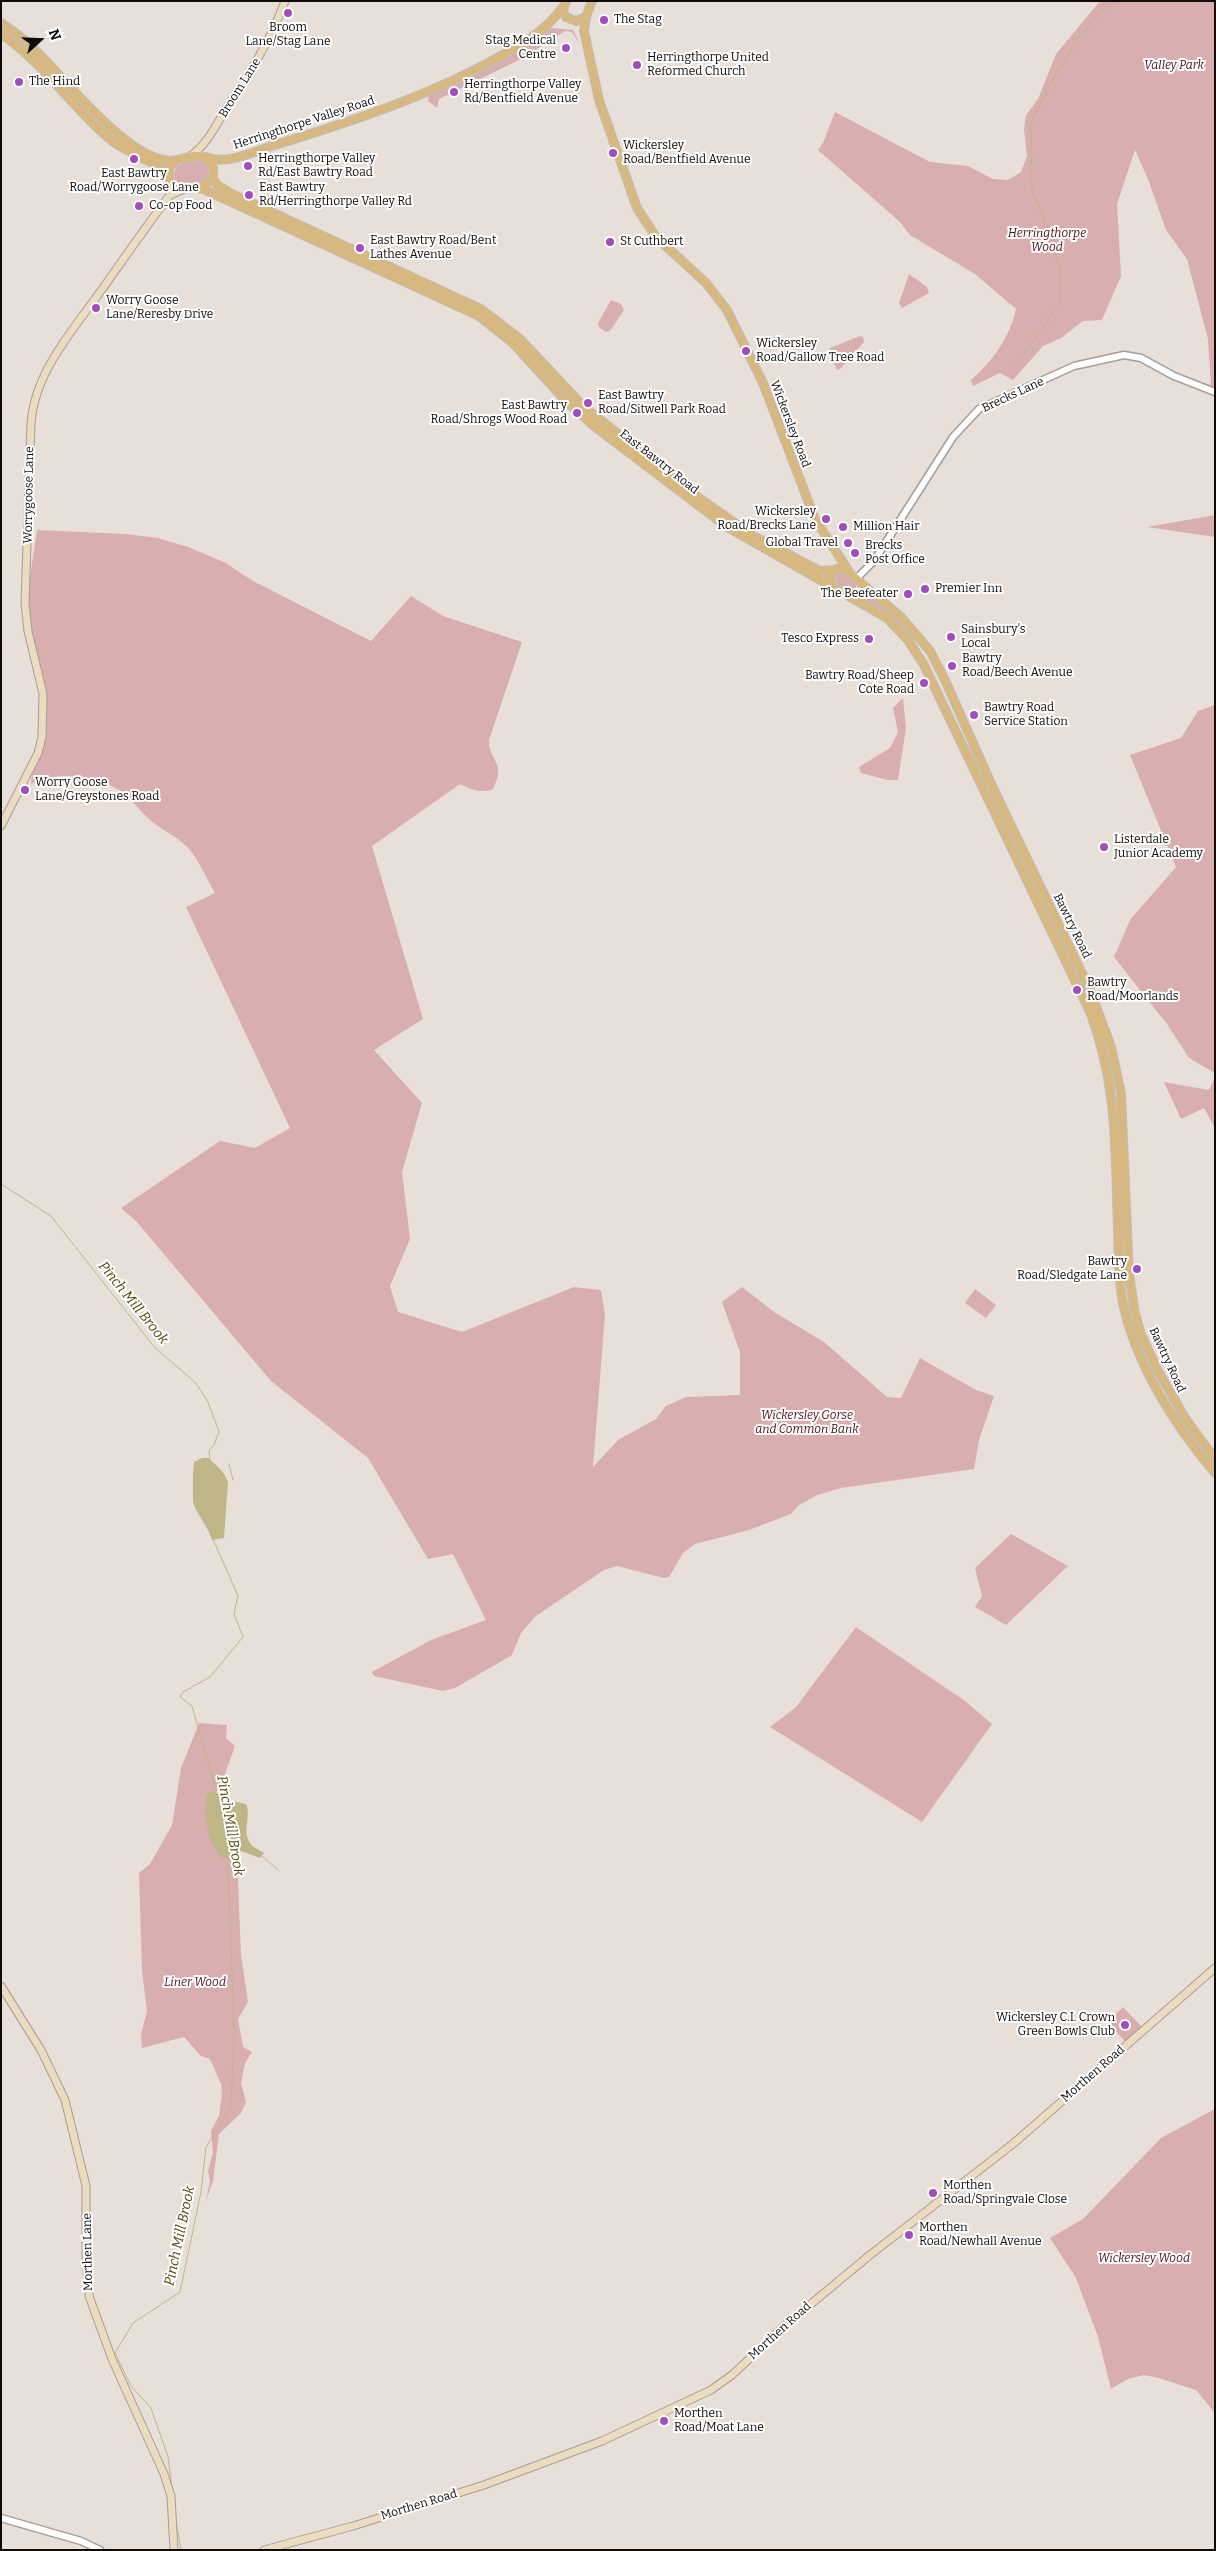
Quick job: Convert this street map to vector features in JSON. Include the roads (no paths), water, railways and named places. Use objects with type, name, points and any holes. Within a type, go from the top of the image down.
[{"type":"main road","name":"Broom Lane","points":[[188,157],[204,146],[266,46],[285,1]]},
{"type":"main road","name":"Wickersley Road","points":[[592,1],[586,17],[584,31],[599,100],[637,208],[652,233],[706,283],[734,322],[768,398],[815,519],[849,572]]},
{"type":"main road","points":[[565,4],[563,11],[584,31]]},
{"type":"main road","name":"Herringthorpe Valley Road","points":[[205,157],[221,161],[338,126],[422,93],[515,47],[552,22],[565,4]]},
{"type":"main road","name":"Herringthorpe Valley Road","points":[[552,22],[580,21],[586,17]]},
{"type":"main road","points":[[1,23],[40,54],[124,139],[154,157],[170,162],[188,157],[205,157]]},
{"type":"main road","points":[[1,34],[20,49],[108,137],[129,152],[159,167],[176,188],[196,188],[209,183],[213,175],[212,164],[205,157],[204,146]]},
{"type":"main road","points":[[177,160],[169,168],[170,195],[184,189]]},
{"type":"main road","name":"Herringthorpe Valley Road","points":[[213,175],[221,161]]},
{"type":"main road","name":"East Bawtry Road","points":[[213,175],[217,185],[230,193],[481,309],[520,339],[572,397],[598,420],[730,521],[820,571],[833,570]]},
{"type":"main road","name":"East Bawtry Road","points":[[196,188],[203,189],[450,301],[479,316],[514,343],[567,402],[594,426],[678,492],[740,536],[832,587]]},
{"type":"main road","name":"Worrygoose Lane","points":[[1,826],[38,753],[42,736],[43,694],[25,618],[31,424],[34,399],[60,347],[170,195]]},
{"type":"main road","name":"Wickersley Road","points":[[827,540],[834,558],[833,570],[829,577],[832,587]]},
{"type":"main road","points":[[833,570],[840,568],[849,572]]},
{"type":"main road","name":"Bawtry Road","points":[[849,572],[858,582],[901,617],[930,651],[952,695],[993,788],[1077,961],[1103,1021],[1113,1055],[1122,1100],[1131,1290],[1142,1334],[1173,1399],[1215,1459]]},
{"type":"main road","points":[[854,598],[858,582]]},
{"type":"main road","name":"Bawtry Road","points":[[832,587],[887,618],[908,640],[920,658],[1081,988],[1102,1045],[1111,1083],[1115,1122],[1123,1303],[1136,1343],[1164,1399],[1215,1473]]},
{"type":"main road","points":[[942,702],[950,702],[952,695]]},
{"type":"main road","points":[[1119,1245],[1121,1226],[1127,1224]]},
{"type":"main road","name":"Morthen Road","points":[[264,2550],[353,2526],[484,2485],[607,2438],[712,2390],[732,2376],[782,2328],[863,2260],[1014,2143],[1215,1968]]},
{"type":"main road","name":"Morthen Lane","points":[[1,1986],[41,2050],[65,2100],[86,2186],[86,2257],[89,2296],[112,2359],[164,2474],[170,2496],[174,2550]]},
{"type":"street","name":"Brecks Lane","points":[[858,582],[874,561],[953,438],[979,410],[1074,366],[1124,355],[1141,358],[1174,376],[1215,392]]},
{"type":"street","points":[[1,2518],[73,2539],[100,2550]]},
{"type":"water","points":[[202,1458],[208,1458],[217,1466],[228,1482],[224,1538],[212,1540],[193,1502],[194,1462]]},
{"type":"water","points":[[213,1790],[227,1800],[246,1804],[248,1809],[248,1839],[252,1845],[264,1853],[260,1858],[238,1850],[224,1859],[213,1846],[206,1821],[206,1812],[207,1795]]},
{"type":"waterway","points":[[1010,371],[1031,345],[1061,301],[1060,270],[1049,231],[1032,190],[1031,122],[1057,72],[1080,36],[1098,14],[1111,4],[1125,1]]},
{"type":"waterway","name":"Pinch Mill Brook","points":[[1,1184],[51,1216],[155,1348],[195,1382],[207,1400],[219,1431],[214,1445],[209,1451],[210,1460]]},
{"type":"waterway","points":[[229,1464],[233,1480]]},
{"type":"waterway","name":"Pinch Mill Brook","points":[[213,1539],[238,1596],[234,1614],[243,1637],[210,1677],[183,1692],[180,1697],[192,1706],[216,1791]]},
{"type":"waterway","name":"Pinch Mill Brook","points":[[172,2487],[168,2457],[151,2408],[131,2386],[115,2353],[133,2323],[180,2292],[201,2192],[206,2147],[231,2108],[234,2032],[228,1856]]},
{"type":"waterway","points":[[262,1856],[278,1870]]},
{"type":"waterway","name":"Pinch Mill Brook","points":[[175,2516],[181,2550]]},
{"type":"place","name":"Broom Lane/Stag Lane","points":[[288,13]]},
{"type":"place","name":"The Stag","points":[[604,20]]},
{"type":"place","name":"Stag Medical Centre","points":[[566,48]]},
{"type":"place","name":"Herringthorpe United Reformed Church","points":[[637,65]]},
{"type":"place","name":"The Hind","points":[[19,82]]},
{"type":"place","name":"Herringthorpe Valley Rd/Bentfield Avenue","points":[[454,92]]},
{"type":"place","name":"Wickersley Road/Bentfield Avenue","points":[[613,153]]},
{"type":"place","name":"East Bawtry Road/Worrygoose Lane","points":[[134,159]]},
{"type":"place","name":"Herringthorpe Valley Rd/East Bawtry Road","points":[[248,166]]},
{"type":"place","name":"East Bawtry Rd/Herringthorpe Valley Rd","points":[[249,195]]},
{"type":"place","name":"Co-op Food","points":[[139,206]]},
{"type":"place","name":"St Cuthbert","points":[[610,242]]},
{"type":"place","name":"East Bawtry Road/Bent Lathes Avenue","points":[[360,248]]},
{"type":"place","name":"Worry Goose Lane/Reresby Drive","points":[[96,308]]},
{"type":"place","name":"Wickersley Road/Gallow Tree Road","points":[[746,351]]},
{"type":"place","name":"East Bawtry Road/Sitwell Park Road","points":[[588,403]]},
{"type":"place","name":"East Bawtry Road/Shrogs Wood Road","points":[[577,413]]},
{"type":"place","name":"Wickersley Road/Brecks Lane","points":[[826,519]]},
{"type":"place","name":"Million Hair","points":[[843,527]]},
{"type":"place","name":"Global Travel","points":[[848,543]]},
{"type":"place","name":"Brecks Post Office","points":[[855,553]]},
{"type":"place","name":"Premier Inn","points":[[925,589]]},
{"type":"place","name":"The Beefeater","points":[[908,594]]},
{"type":"place","name":"Sainsbury's Local","points":[[951,637]]},
{"type":"place","name":"Tesco Express","points":[[869,639]]},
{"type":"place","name":"Bawtry Road/Beech Avenue","points":[[952,666]]},
{"type":"place","name":"Bawtry Road/Sheep Cote Road","points":[[924,683]]},
{"type":"place","name":"Bawtry Road Service Station","points":[[974,715]]},
{"type":"place","name":"Worry Goose Lane/Greystones Road","points":[[25,790]]},
{"type":"place","name":"Listerdale Junior Academy","points":[[1104,847]]},
{"type":"place","name":"Bawtry Road/Moorlands","points":[[1077,990]]},
{"type":"place","name":"Bawtry Road/Sledgate Lane","points":[[1137,1269]]},
{"type":"place","name":"Wickersley C.I. Crown Green Bowls Club","points":[[1125,2025]]},
{"type":"place","name":"Morthen Road/Springvale Close","points":[[933,2193]]},
{"type":"place","name":"Morthen Road/Newhall Avenue","points":[[909,2235]]},
{"type":"place","name":"Morthen Road/Moat Lane","points":[[664,2421]]},
{"type":"park label","name":"Valley Park","points":[[1174,66]]},
{"type":"park label","name":"Herringthorpe Wood","points":[[1047,241]]},
{"type":"park label","name":"Wickersley Gorse and Common Bank","points":[[807,1423]]},
{"type":"park label","name":"Liner Wood","points":[[195,1983]]},
{"type":"park label","name":"Wickersley Wood","points":[[1144,2259]]}]
